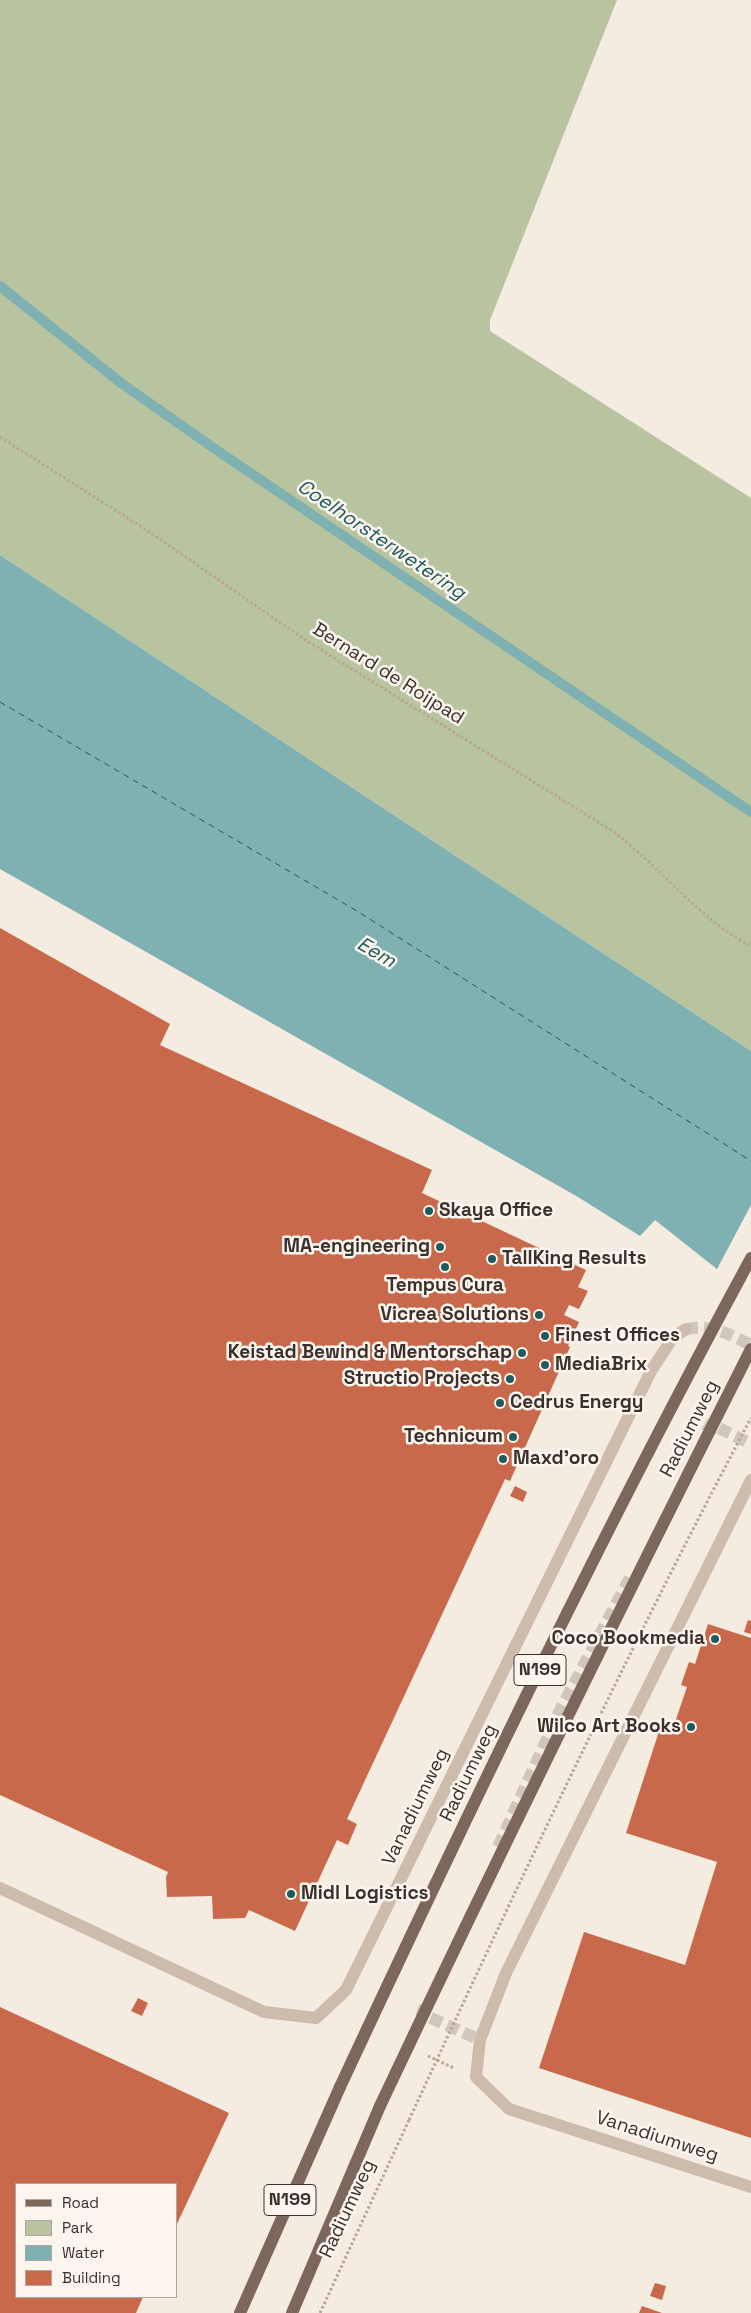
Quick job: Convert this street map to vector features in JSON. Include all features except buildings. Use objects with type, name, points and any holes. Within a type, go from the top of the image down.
[{"type":"main road","name":"Radiumweg","points":[[240,2313],[340,2087],[486,1780],[583,1584],[751,1258]]},
{"type":"main road","name":"Radiumweg","points":[[292,2313],[380,2106],[486,1882],[608,1632],[751,1350]]},
{"type":"street","name":"Vanadiumweg","points":[[0,1888],[264,2012],[316,2018],[346,1990],[651,1371],[672,1339],[686,1329]]},
{"type":"street","name":"Vanadiumweg","points":[[751,1480],[506,1973],[480,2040],[476,2077],[509,2109],[751,2187]]},
{"type":"path","name":"Bernard de Roijpad","points":[[0,437],[148,531],[308,641],[611,830],[653,864],[714,922],[730,935],[751,946]]},
{"type":"path","name":"Radiumweg","points":[[320,2313],[509,1903],[618,1680],[751,1418]]},
{"type":"green space","points":[[0,0],[617,0],[490,320],[490,331],[751,498],[751,1051],[0,555]]},
{"type":"water","name":"Eem","points":[[0,555],[751,1051],[751,1296],[655,1220],[640,1236],[578,1197],[0,869]]},
{"type":"pier","points":[[751,1205],[751,1298],[716,1271]]},
{"type":"waterway","name":"Coelhorsterwetering","points":[[0,286],[121,383],[218,451],[751,812]]},
{"type":"ferry route","points":[[0,702],[357,911],[751,1161]]},
{"type":"tunnel","points":[[686,1329],[712,1329],[751,1345]]},
{"type":"tunnel","points":[[707,1432],[711,1424],[751,1444]]},
{"type":"tunnel","points":[[498,1847],[560,1710],[630,1578]]},
{"type":"tunnel","points":[[425,2006],[422,2014],[480,2040]]},
{"type":"place","name":"Skaya Office","points":[[429,1211]]},
{"type":"place","name":"MA-engineering","points":[[440,1247]]},
{"type":"place","name":"TallKing Results","points":[[492,1259]]},
{"type":"place","name":"Tempus Cura","points":[[445,1267]]},
{"type":"place","name":"Vicrea Solutions","points":[[539,1315]]},
{"type":"place","name":"Finest Offices","points":[[545,1336]]},
{"type":"place","name":"Keistad Bewind & Mentorschap","points":[[522,1353]]},
{"type":"place","name":"MediaBrix","points":[[545,1365]]},
{"type":"place","name":"Structio Projects","points":[[510,1379]]},
{"type":"place","name":"Cedrus Energy","points":[[500,1403]]},
{"type":"place","name":"Technicum","points":[[513,1437]]},
{"type":"place","name":"Maxd'oro","points":[[503,1459]]},
{"type":"place","name":"Coco Bookmedia","points":[[715,1639]]},
{"type":"place","name":"Wilco Art Books","points":[[691,1727]]},
{"type":"place","name":"Midl Logistics","points":[[291,1894]]}]
